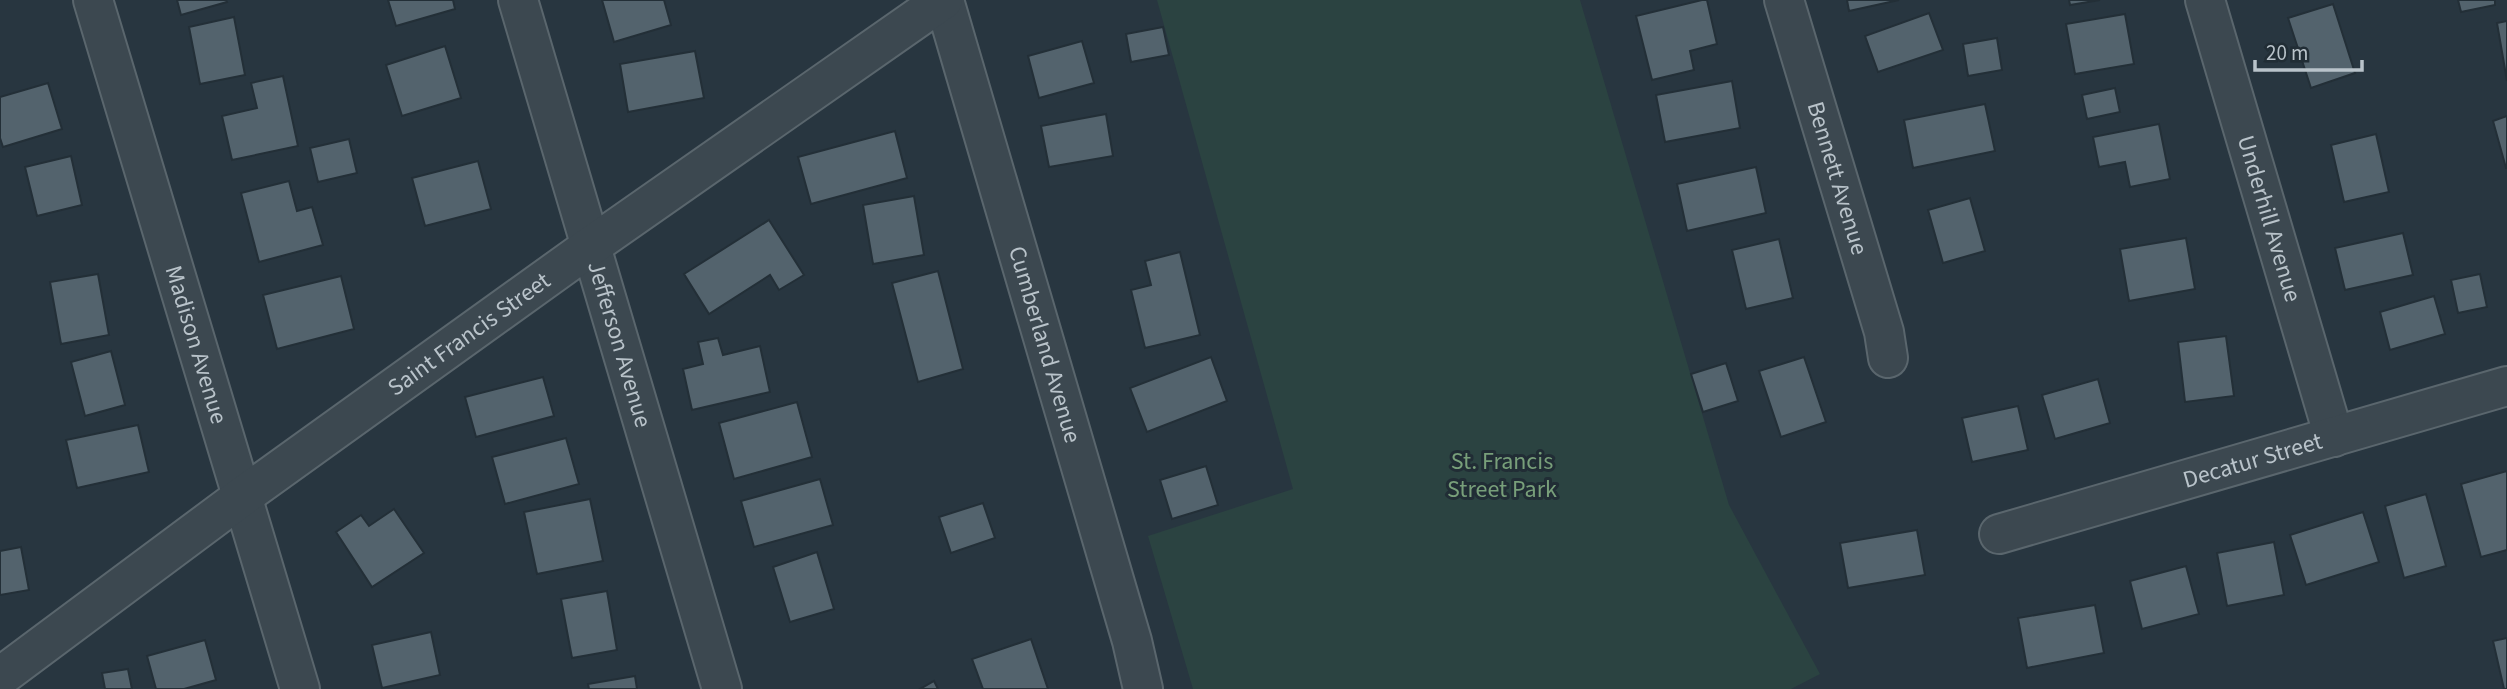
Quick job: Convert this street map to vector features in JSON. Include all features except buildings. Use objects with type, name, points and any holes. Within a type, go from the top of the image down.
[{"type":"street","name":"Madison Avenue","points":[[93,0],[300,689]]},
{"type":"street","name":"Jefferson Avenue","points":[[518,0],[722,689]]},
{"type":"street","name":"Saint Francis Street","points":[[0,677],[243,496],[591,246],[944,0]]},
{"type":"street","name":"Cumberland Avenue","points":[[944,0],[1128,628],[1143,689]]},
{"type":"street","name":"Bennett Avenue","points":[[1784,0],[1884,332],[1888,358]]},
{"type":"street","name":"Underhill Avenue","points":[[2205,0],[2334,437]]},
{"type":"street","name":"Decatur Street","points":[[1999,534],[2507,386]]},
{"type":"green space","name":"St. Francis Street Park","points":[[1157,0],[1580,0],[1729,505],[1820,674],[1791,689],[1193,689],[1148,536],[1293,489]]}]
